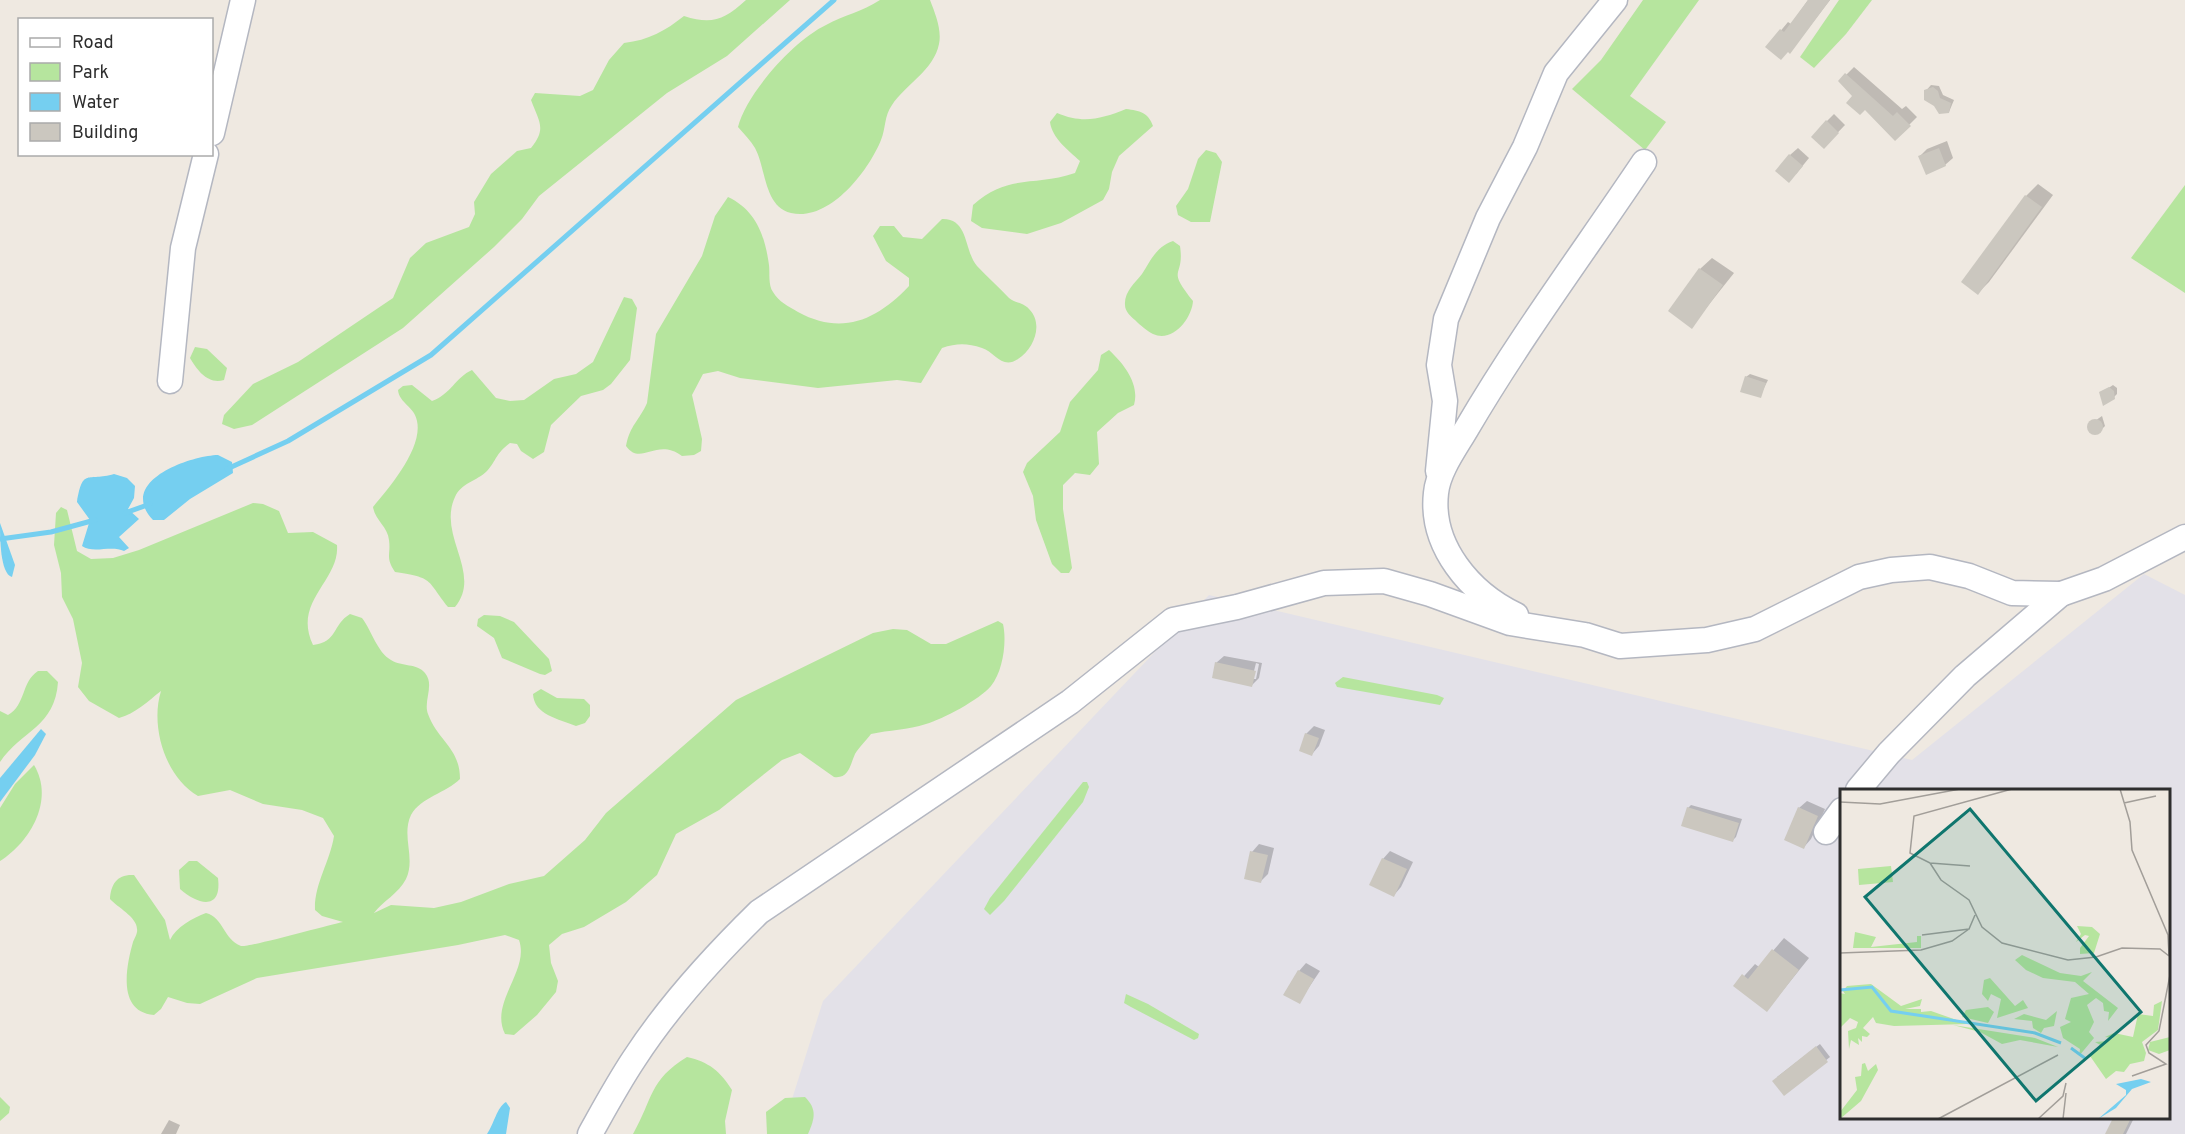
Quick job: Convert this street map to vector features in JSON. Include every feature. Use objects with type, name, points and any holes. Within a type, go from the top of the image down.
[{"type":"street","points":[[213,129],[243,0]]},
{"type":"street","points":[[1542,628],[1506,610],[1475,586],[1451,560],[1436,526],[1436,492],[1445,401],[1439,365],[1446,319],[1488,218],[1524,147],[1556,73],[1615,0]]},
{"type":"street","points":[[170,381],[183,248],[206,156]]},
{"type":"street","points":[[1436,492],[1447,463],[1484,400],[1644,162]]},
{"type":"street","points":[[590,1134],[635,1058],[678,1000],[720,950],[759,912],[856,849],[1070,702],[1173,620],[1237,608],[1324,583],[1384,581],[1430,594],[1510,623],[1610,641],[1620,646],[1707,640],[1755,629],[1859,577],[1911,568],[1930,567],[1969,576],[2012,593],[2061,594],[2104,579],[2185,537]]},
{"type":"street","points":[[1859,789],[1889,753],[1965,676],[2061,594]]},
{"type":"street","points":[[1826,832],[1840,813]]},
{"type":"shaded area","points":[[2144,574],[2185,595],[2185,1134],[781,1134],[823,1001],[1209,595],[1912,760]]},
{"type":"green space","points":[[746,0],[790,0],[727,56],[667,93],[539,196],[522,219],[494,247],[403,328],[252,425],[234,429],[222,424],[224,415],[253,384],[298,362],[393,298],[410,258],[426,243],[469,227],[475,214],[474,202],[491,174],[517,151],[531,148],[539,135],[539,120],[531,100],[535,93],[580,96],[593,90],[609,60],[624,43],[656,34],[684,16],[702,20],[717,19],[731,12]]},
{"type":"green space","points":[[880,0],[930,0],[940,33],[936,53],[931,62],[892,105],[881,140],[858,179],[833,202],[820,210],[806,214],[791,213],[782,209],[771,195],[759,156],[738,127],[743,114],[773,69],[813,32]]},
{"type":"green space","points":[[1643,0],[1699,0],[1630,96],[1666,122],[1645,150],[1572,89],[1601,60]]},
{"type":"green space","points":[[1839,0],[1872,0],[1846,34],[1814,68],[1800,57]]},
{"type":"green space","points":[[1126,109],[1143,113],[1153,126],[1119,156],[1112,172],[1109,189],[1103,200],[1061,223],[1027,234],[982,228],[971,221],[973,205],[998,188],[1075,173],[1080,161],[1061,143],[1051,128],[1050,122],[1057,113],[1075,118],[1092,119]]},
{"type":"green space","points":[[1206,150],[1216,153],[1222,162],[1210,222],[1191,222],[1178,215],[1176,206],[1188,189],[1198,159]]},
{"type":"green space","points":[[2185,185],[2185,293],[2131,258]]},
{"type":"green space","points":[[728,197],[746,209],[762,234],[769,265],[770,286],[775,295],[784,304],[798,312],[829,323],[858,321],[871,315],[884,308],[909,286],[909,278],[886,261],[873,236],[880,226],[894,226],[903,237],[922,239],[942,219],[951,220],[962,229],[977,266],[1009,298],[1027,307],[1033,315],[1036,329],[1032,343],[1024,355],[1012,362],[1003,361],[987,350],[972,345],[957,344],[942,348],[921,383],[897,380],[818,388],[740,378],[718,371],[703,374],[692,395],[702,439],[701,451],[694,455],[682,456],[664,449],[637,454],[632,452],[626,446],[632,428],[647,403],[656,334],[702,256],[715,216]]},
{"type":"green space","points":[[1173,241],[1180,246],[1178,277],[1193,301],[1189,315],[1180,327],[1168,335],[1160,336],[1148,331],[1131,317],[1126,309],[1125,300],[1130,288],[1154,254]]},
{"type":"green space","points":[[624,297],[632,299],[637,308],[630,360],[611,384],[603,390],[581,396],[551,425],[544,452],[533,459],[521,451],[517,444],[510,443],[501,450],[487,471],[461,488],[455,497],[451,512],[451,526],[463,568],[464,581],[462,594],[455,607],[448,607],[432,585],[423,578],[395,572],[389,559],[388,535],[373,507],[404,467],[418,432],[416,416],[401,398],[398,390],[403,386],[412,385],[432,401],[444,395],[472,370],[496,398],[510,401],[524,400],[554,379],[576,374],[593,362]]},
{"type":"green space","points":[[195,347],[207,349],[227,368],[224,380],[213,380],[200,372],[190,358]]},
{"type":"green space","points":[[1109,350],[1125,368],[1133,382],[1134,405],[1118,413],[1097,432],[1099,464],[1090,475],[1075,473],[1063,485],[1063,509],[1072,568],[1069,573],[1061,573],[1052,564],[1036,520],[1033,496],[1023,472],[1027,463],[1060,432],[1070,402],[1098,370],[1101,355]]},
{"type":"green space","points":[[253,503],[263,504],[279,511],[288,533],[313,532],[337,545],[332,570],[312,604],[308,616],[308,630],[313,645],[331,637],[344,618],[350,614],[362,618],[378,647],[386,656],[395,662],[418,668],[425,673],[429,683],[428,714],[437,731],[453,752],[459,768],[460,779],[427,799],[411,815],[407,831],[410,863],[406,879],[374,913],[391,905],[434,908],[461,902],[509,884],[544,876],[585,840],[606,813],[736,700],[873,633],[893,629],[907,630],[931,644],[946,644],[998,621],[1003,624],[1004,631],[1003,656],[999,673],[991,686],[970,703],[933,722],[912,728],[871,734],[857,751],[843,776],[834,777],[800,753],[782,760],[719,810],[676,834],[657,875],[626,902],[584,927],[562,934],[549,945],[551,963],[558,981],[556,992],[537,1015],[514,1035],[505,1034],[501,1022],[502,1010],[521,952],[519,940],[505,935],[458,945],[257,978],[200,1004],[187,1003],[168,997],[161,1009],[154,1015],[142,1012],[134,1006],[129,997],[128,964],[137,929],[134,920],[110,899],[112,889],[119,878],[134,875],[165,920],[170,940],[190,920],[206,913],[217,919],[235,943],[241,946],[257,944],[343,922],[322,916],[315,910],[317,891],[334,836],[323,818],[302,810],[263,804],[230,790],[198,796],[186,787],[169,764],[159,735],[158,705],[161,691],[136,710],[119,718],[89,701],[78,687],[82,663],[73,619],[62,597],[61,573],[54,545],[56,513],[61,507],[67,510],[77,551],[91,559],[113,558],[139,550]]},
{"type":"green space","points":[[484,615],[500,616],[514,622],[549,659],[552,671],[545,675],[540,674],[502,658],[494,638],[477,626],[478,619]]},
{"type":"green space","points":[[38,671],[47,671],[58,682],[56,697],[51,709],[44,719],[0,762],[0,711],[8,715],[14,711],[29,681]]},
{"type":"green space","points":[[1343,677],[1444,698],[1440,705],[1337,687],[1335,683]]},
{"type":"green space","points":[[541,689],[557,698],[584,699],[590,705],[590,716],[585,723],[576,726],[548,715],[534,701],[533,694]]},
{"type":"green space","points":[[34,765],[40,778],[42,792],[36,819],[21,843],[0,861],[0,808],[15,784]]},
{"type":"green space","points":[[1083,782],[1087,782],[1089,787],[1083,802],[1004,901],[990,915],[984,909],[990,898]]},
{"type":"green space","points":[[189,861],[197,861],[218,878],[218,889],[212,900],[207,902],[194,899],[180,889],[179,870]]},
{"type":"green space","points":[[1126,994],[1148,1004],[1199,1034],[1198,1038],[1194,1040],[1124,1003]]},
{"type":"green space","points":[[687,1057],[713,1068],[732,1090],[725,1121],[726,1134],[633,1134],[658,1082]]},
{"type":"green space","points":[[0,1097],[10,1107],[9,1113],[0,1121]]},
{"type":"green space","points":[[805,1097],[812,1106],[814,1114],[808,1134],[767,1134],[766,1112],[785,1098]]},
{"type":"water","points":[[218,455],[232,462],[233,473],[190,499],[164,520],[153,520],[144,506],[144,494],[150,483],[175,466],[190,460]]},
{"type":"water","points":[[114,474],[127,478],[135,486],[134,498],[128,509],[139,519],[119,537],[129,548],[124,551],[86,548],[82,546],[90,520],[77,502],[79,491],[84,480],[88,478]]},
{"type":"water","points":[[0,523],[15,565],[12,577],[5,569],[3,562]]},
{"type":"water","points":[[41,729],[46,734],[35,755],[0,802],[0,778]]},
{"type":"water","points":[[506,1102],[510,1108],[506,1134],[487,1134],[500,1108]]},
{"type":"building","points":[[1808,0],[1830,0],[1790,54],[1788,52],[1781,60],[1765,47],[1780,29],[1784,32]]},
{"type":"building","points":[[1845,73],[1893,116],[1897,112],[1911,126],[1895,141],[1865,110],[1860,115],[1846,103],[1852,96],[1838,81]]},
{"type":"building","points":[[1933,87],[1938,91],[1940,98],[1951,103],[1949,113],[1939,114],[1934,106],[1924,100],[1924,90]]},
{"type":"building","points":[[1826,120],[1839,133],[1824,149],[1811,137]]},
{"type":"building","points":[[1939,148],[1946,166],[1926,175],[1918,156]]},
{"type":"building","points":[[1789,154],[1803,166],[1789,183],[1775,171]]},
{"type":"building","points":[[2025,195],[2042,207],[1978,295],[1961,282]]},
{"type":"building","points":[[1699,268],[1723,285],[1692,329],[1668,311]]},
{"type":"building","points":[[1745,376],[1766,383],[1761,398],[1740,392]]},
{"type":"building","points":[[2109,387],[2114,391],[2115,399],[2103,406],[2099,392]]},
{"type":"building","points":[[2092,419],[2098,419],[2103,427],[2101,433],[2092,435],[2087,430],[2087,424]]},
{"type":"building","points":[[1215,662],[1256,671],[1252,687],[1212,678]]},
{"type":"building","points":[[1305,733],[1319,738],[1312,756],[1299,751]]},
{"type":"building","points":[[1687,807],[1739,823],[1733,842],[1681,826]]},
{"type":"building","points":[[1798,807],[1818,816],[1804,849],[1784,840]]},
{"type":"building","points":[[1250,851],[1268,855],[1261,883],[1244,879]]},
{"type":"building","points":[[1382,858],[1407,869],[1394,897],[1369,885]]},
{"type":"building","points":[[1772,949],[1799,970],[1767,1012],[1733,986],[1742,974],[1748,979]]},
{"type":"building","points":[[1298,970],[1314,979],[1300,1004],[1283,995]]},
{"type":"building","points":[[1816,1046],[1828,1062],[1784,1096],[1772,1081]]},
{"type":"building","points":[[2112,1119],[2130,1119],[2123,1134],[2105,1134]]},
{"type":"waterway","points":[[227,469],[288,441],[431,355],[834,0]]},
{"type":"waterway","points":[[125,513],[150,504]]},
{"type":"waterway","points":[[0,539],[51,532],[95,520]]}]
